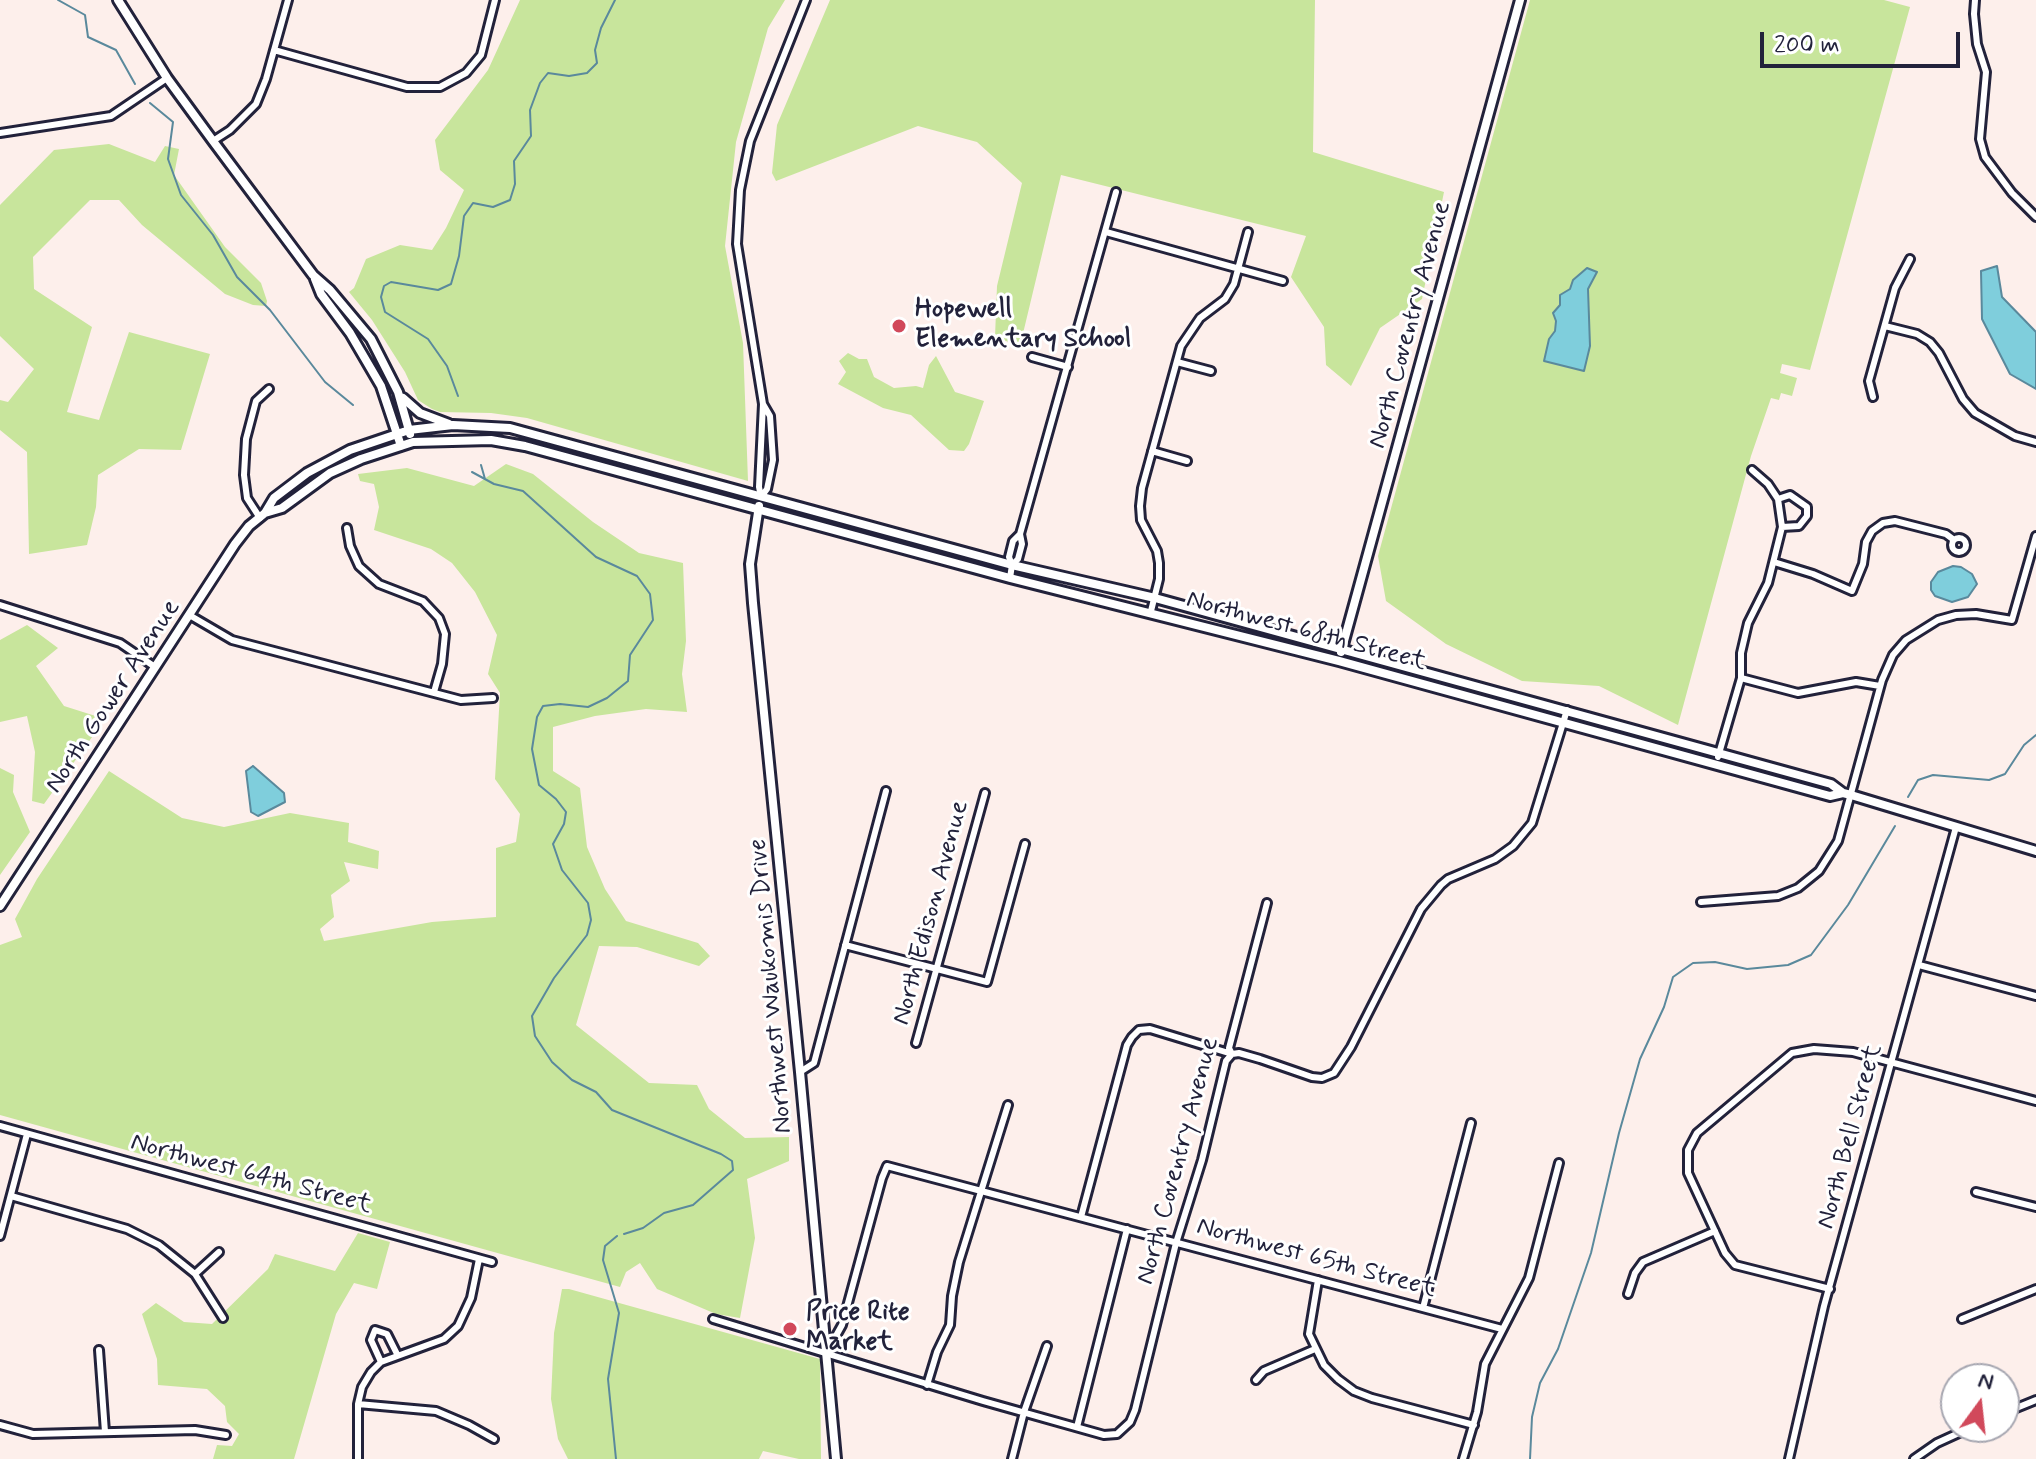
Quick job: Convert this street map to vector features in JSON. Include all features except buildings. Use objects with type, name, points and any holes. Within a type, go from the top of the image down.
[{"type":"main road","points":[[118,0],[167,78],[313,275],[330,290],[371,339],[398,392],[413,442],[491,440],[525,446],[757,510]]},
{"type":"main road","name":"North Coventry Avenue","points":[[1339,661],[1520,0]]},
{"type":"main road","points":[[313,275],[321,294],[381,386],[401,446]]},
{"type":"main road","points":[[398,392],[420,413],[453,425]]},
{"type":"main road","name":"North Gower Avenue","points":[[0,906],[235,544],[274,498],[323,463],[362,445],[409,430],[453,425],[510,428],[761,497]]},
{"type":"main road","name":"North Gower Avenue","points":[[262,515],[282,508],[330,473],[413,442]]},
{"type":"main road","name":"Northwest 68th Street","points":[[761,497],[1012,565],[1155,598],[1719,752],[1831,784],[1847,794],[2036,851]]},
{"type":"main road","name":"Northwest Waukomis Drive","points":[[761,497],[750,564],[836,1459]]},
{"type":"main road","name":"Northwest 68th Street","points":[[757,510],[1339,661],[1830,796],[1847,794]]},
{"type":"main road","points":[[837,532],[841,520]]},
{"type":"street","points":[[213,141],[230,130],[256,104],[288,0]]},
{"type":"street","points":[[274,50],[407,87],[433,88],[458,79],[479,60],[495,0]]},
{"type":"street","points":[[761,497],[763,404],[737,244],[741,177],[750,141],[806,0]]},
{"type":"street","points":[[1975,0],[1977,44],[1986,72],[1980,139],[1985,157],[2012,193],[2036,217]]},
{"type":"street","points":[[0,133],[111,116],[167,78]]},
{"type":"street","points":[[1010,578],[1012,565],[1018,559],[1022,544],[1020,534],[1116,192]]},
{"type":"street","points":[[1106,232],[1283,281]]},
{"type":"street","points":[[1151,611],[1159,563],[1157,551],[1141,520],[1140,506],[1152,451],[1181,346],[1188,332],[1200,318],[1225,299],[1234,284],[1248,232]]},
{"type":"street","points":[[1873,397],[1869,381],[1895,288],[1910,259]]},
{"type":"street","points":[[1885,326],[1917,334],[1930,342],[1963,399],[1975,413],[2015,436],[2036,442]]},
{"type":"street","points":[[1032,357],[1068,367]]},
{"type":"street","points":[[1177,362],[1211,371]]},
{"type":"street","points":[[262,515],[247,498],[244,475],[246,439],[256,401],[269,389]]},
{"type":"street","points":[[761,497],[767,489],[773,460],[770,416],[763,404]]},
{"type":"street","points":[[1152,451],[1187,461]]},
{"type":"street","points":[[1715,765],[1741,678],[1741,653],[1748,623],[1768,583],[1782,527],[1778,499],[1768,484],[1752,470]]},
{"type":"street","points":[[1778,499],[1790,495],[1807,507],[1807,516],[1799,526],[1782,527]]},
{"type":"street","points":[[1774,562],[1852,591],[1863,564],[1866,542],[1872,531],[1883,523],[1895,521],[1946,534],[1954,540]]},
{"type":"street","points":[[347,528],[350,546],[359,566],[379,584],[423,601],[439,618],[445,634],[442,664],[434,692]]},
{"type":"street","points":[[1701,902],[1778,896],[1810,879],[1833,852],[1847,794],[1880,686],[1893,655],[1921,628],[1956,615],[1976,614],[2012,620],[2036,536]]},
{"type":"street","points":[[0,605],[120,643],[155,667]]},
{"type":"street","points":[[191,616],[232,640],[470,701],[493,698]]},
{"type":"street","points":[[1741,678],[1798,693],[1856,682],[1880,686]]},
{"type":"street","points":[[1081,1217],[1127,1045],[1139,1030],[1150,1029],[1232,1054],[1239,1053],[1312,1077],[1328,1077],[1334,1073],[1351,1047],[1421,909],[1448,879],[1495,859],[1513,846],[1532,823],[1567,710]]},
{"type":"street","points":[[800,1072],[814,1063],[886,791]]},
{"type":"street","name":"North Edison Avenue","points":[[916,1043],[985,793]]},
{"type":"street","name":"North Bell Street","points":[[1789,1459],[1830,1289],[1956,827]]},
{"type":"street","points":[[845,945],[987,982],[1025,844]]},
{"type":"street","name":"North Coventry Avenue","points":[[1077,1427],[1104,1435],[1117,1434],[1126,1427],[1135,1410],[1176,1243],[1202,1160],[1226,1061],[1232,1054],[1229,1048],[1267,903]]},
{"type":"street","points":[[1919,965],[2036,996]]},
{"type":"street","points":[[1830,1289],[1735,1265],[1725,1253],[1688,1173],[1688,1150],[1697,1133],[1792,1053],[1831,1049],[2036,1101]]},
{"type":"street","points":[[927,1385],[937,1352],[950,1325],[959,1262],[1008,1105]]},
{"type":"street","points":[[1423,1308],[1471,1123]]},
{"type":"street","name":"Northwest 64th Street","points":[[0,1126],[492,1262]]},
{"type":"street","points":[[0,1236],[27,1134]]},
{"type":"street","points":[[1463,1459],[1474,1425],[1485,1364],[1529,1278],[1559,1163]]},
{"type":"street","name":"Northwest 65th Street","points":[[826,1355],[842,1325],[887,1166],[1502,1329]]},
{"type":"street","points":[[1976,1192],[2036,1207]]},
{"type":"street","points":[[11,1196],[127,1229],[159,1245],[195,1274],[223,1318]]},
{"type":"street","points":[[713,1319],[927,1385],[1077,1427],[1127,1229]]},
{"type":"street","points":[[1628,1294],[1635,1273],[1643,1262],[1715,1231]]},
{"type":"street","points":[[195,1274],[219,1252]]},
{"type":"street","points":[[358,1459],[358,1404],[362,1387],[381,1362],[444,1339],[458,1326],[471,1298],[479,1259]]},
{"type":"street","points":[[1318,1280],[1309,1334],[1331,1372],[1363,1395],[1474,1425]]},
{"type":"street","points":[[1962,1319],[2036,1289]]},
{"type":"street","points":[[381,1362],[371,1340],[375,1330],[387,1334],[397,1354]]},
{"type":"street","points":[[1012,1459],[1024,1412],[1047,1346]]},
{"type":"street","points":[[1256,1380],[1264,1371],[1315,1349]]},
{"type":"street","points":[[99,1350],[105,1432]]},
{"type":"street","points":[[358,1404],[436,1411],[494,1439]]},
{"type":"street","points":[[0,1425],[33,1434],[195,1430],[226,1435]]},
{"type":"street","points":[[1914,1459],[1940,1442]]},
{"type":"green space","points":[[520,0],[785,0],[768,28],[736,142],[725,246],[743,343],[748,481],[527,418],[432,409],[418,400],[405,372],[372,320],[349,292],[354,288],[366,259],[400,245],[432,250],[446,228],[464,190],[440,170],[435,140],[488,70]]},
{"type":"green space","points":[[830,0],[1315,0],[1313,152],[1444,192],[1422,299],[1380,328],[1351,386],[1326,365],[1324,327],[1291,277],[1306,236],[1061,175],[1020,346],[995,337],[997,286],[1022,183],[977,142],[918,126],[776,181],[772,173],[777,125]]},
{"type":"green space","points":[[1530,0],[1884,0],[1910,7],[1810,370],[1782,364],[1780,373],[1797,378],[1792,396],[1781,393],[1779,400],[1771,398],[1751,456],[1678,725],[1599,686],[1522,681],[1446,644],[1386,601],[1378,556]]},
{"type":"green space","points":[[109,144],[155,162],[165,146],[179,149],[174,175],[225,247],[261,283],[267,301],[266,306],[253,305],[225,294],[142,225],[119,200],[90,200],[33,257],[34,289],[92,327],[67,412],[99,420],[129,332],[210,354],[181,450],[139,449],[98,475],[96,507],[87,545],[29,554],[27,452],[0,430],[0,400],[8,402],[34,369],[0,336],[0,205],[54,150]]},
{"type":"green space","points":[[848,353],[859,359],[867,359],[874,377],[894,388],[923,388],[929,365],[936,356],[955,392],[984,401],[964,451],[949,450],[911,415],[883,408],[838,384],[846,372],[839,361]]},
{"type":"green space","points":[[506,464],[533,474],[593,522],[639,553],[683,563],[686,641],[682,674],[687,712],[646,709],[595,716],[553,727],[553,771],[580,788],[587,847],[605,889],[626,921],[698,943],[710,956],[699,966],[637,947],[599,946],[576,1025],[649,1083],[697,1085],[709,1109],[745,1138],[789,1137],[789,1161],[747,1179],[755,1238],[740,1318],[716,1314],[657,1289],[640,1263],[626,1272],[620,1287],[0,1115],[0,945],[22,937],[15,919],[37,879],[109,771],[182,818],[224,827],[290,813],[349,823],[348,842],[379,851],[378,869],[344,862],[350,881],[331,895],[334,917],[320,929],[324,941],[432,922],[496,917],[496,848],[516,842],[520,814],[495,779],[500,693],[488,674],[497,635],[475,592],[452,563],[431,549],[374,530],[379,507],[374,484],[360,481],[358,474],[407,468],[474,486]]},
{"type":"green space","points":[[27,625],[58,648],[36,666],[64,706],[105,719],[44,804],[32,801],[35,752],[27,716],[0,722],[0,640]]},
{"type":"green space","points":[[0,768],[14,775],[13,792],[30,832],[0,875]]},
{"type":"green space","points":[[358,1233],[390,1242],[377,1289],[354,1283],[336,1314],[294,1459],[213,1459],[217,1445],[232,1446],[239,1434],[227,1422],[225,1406],[207,1389],[158,1385],[157,1359],[142,1314],[156,1303],[184,1322],[212,1324],[268,1269],[275,1254],[335,1271]]},
{"type":"green space","points":[[562,1289],[820,1359],[821,1459],[799,1459],[763,1451],[759,1459],[568,1459],[558,1439],[551,1399],[554,1333]]},
{"type":"water","points":[[1997,266],[2002,297],[2036,332],[2036,389],[2010,374],[1982,319],[1981,271]]},
{"type":"water","points":[[1587,268],[1597,272],[1588,289],[1590,346],[1584,371],[1544,361],[1549,339],[1555,331],[1553,313],[1560,305],[1560,295],[1570,289],[1573,280]]},
{"type":"water","points":[[1953,566],[1972,574],[1977,584],[1968,597],[1952,602],[1935,596],[1931,582],[1938,572]]},
{"type":"water","points":[[253,766],[284,793],[285,802],[258,816],[251,812],[246,771]]},
{"type":"waterway","points":[[58,0],[85,15],[88,37],[116,50],[135,84]]},
{"type":"waterway","points":[[458,396],[447,366],[428,339],[385,312],[381,297],[384,286],[391,282],[438,290],[451,284],[459,256],[464,216],[473,203],[493,207],[510,200],[515,184],[514,161],[531,136],[530,110],[540,83],[548,73],[569,76],[587,73],[597,63],[595,50],[601,28],[615,0]]},
{"type":"waterway","points":[[150,103],[173,122],[168,159],[181,195],[213,235],[237,277],[270,310],[325,382],[353,405]]},
{"type":"waterway","points":[[481,465],[485,479]]},
{"type":"waterway","points":[[472,472],[494,484],[523,491],[596,557],[637,576],[650,594],[653,620],[630,655],[628,681],[607,698],[588,707],[543,706],[537,717],[532,749],[539,785],[566,812],[564,824],[553,844],[562,870],[588,903],[591,920],[587,935],[554,978],[532,1016],[535,1036],[552,1062],[572,1080],[596,1092],[612,1110],[732,1161],[733,1170],[693,1205],[664,1213],[643,1228],[624,1234]]},
{"type":"waterway","points":[[1908,797],[1918,780],[1933,775],[1989,780],[2005,774],[2024,745],[2036,735]]},
{"type":"waterway","points":[[1530,1459],[1532,1417],[1540,1383],[1558,1349],[1591,1253],[1640,1059],[1664,1007],[1673,977],[1693,963],[1715,962],[1747,969],[1788,965],[1811,955],[1848,905],[1895,826]]},
{"type":"waterway","points":[[616,1459],[608,1379],[619,1313],[603,1260],[605,1246],[617,1236]]},
{"type":"place","name":"Hopewell Elementary School","points":[[899,326]]},
{"type":"place","name":"Price Rite Market","points":[[790,1329]]}]
